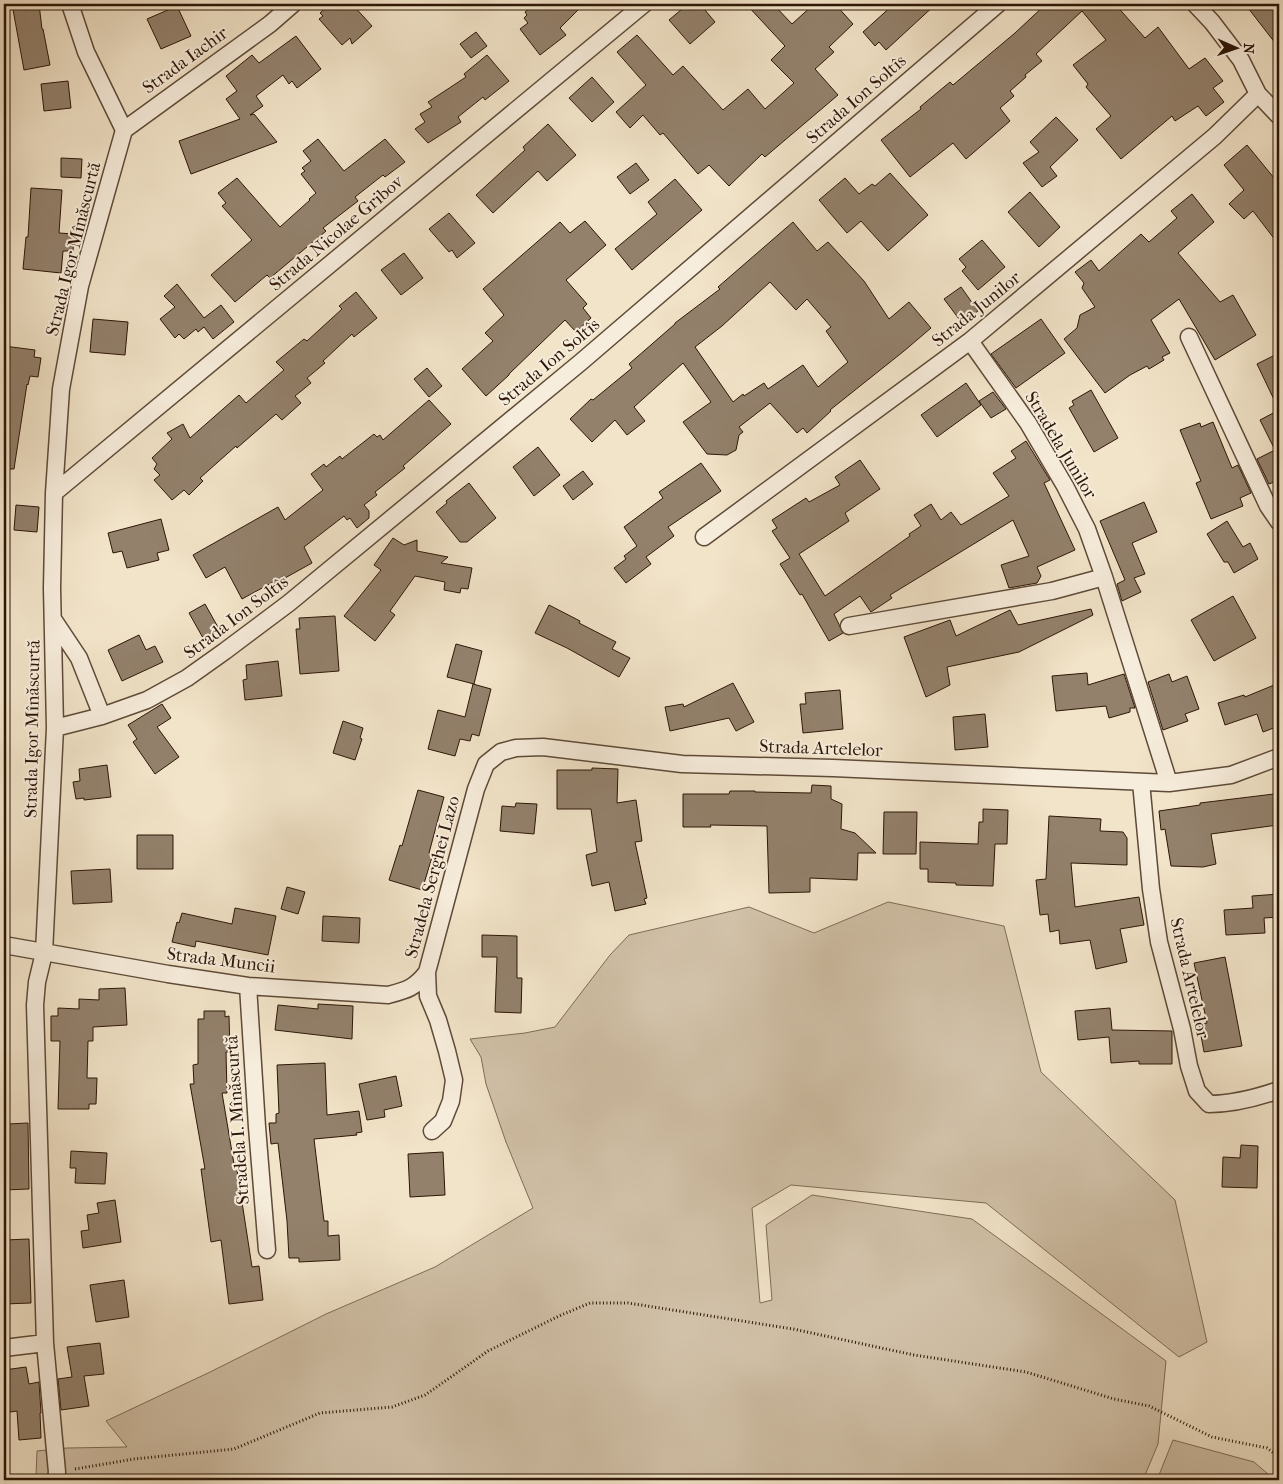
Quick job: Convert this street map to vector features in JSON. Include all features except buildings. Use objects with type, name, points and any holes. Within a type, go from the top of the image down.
[{"type":"street","points":[[70,4],[86,52],[124,130]]},
{"type":"street","name":"Strada Iachir","points":[[124,130],[270,24],[292,4]]},
{"type":"street","name":"Strada Nicolae Gribov","points":[[54,494],[644,4]]},
{"type":"street","name":"Strada Ion Soltîs","points":[[55,728],[102,716],[147,700],[186,678],[226,651],[289,603],[580,362],[998,4]]},
{"type":"street","points":[[1196,4],[1241,60],[1258,94],[1279,116]]},
{"type":"street","name":"Strada Junilor","points":[[704,537],[970,341],[1215,136],[1258,94]]},
{"type":"street","name":"Strada Igor Mînăscurtă","points":[[57,1476],[45,1343],[35,1005],[37,982],[44,953],[55,728],[52,619],[54,494],[61,389],[80,286],[124,130]]},
{"type":"street","points":[[1189,337],[1268,506],[1279,522]]},
{"type":"street","name":"Stradela Junilor","points":[[970,341],[1028,423],[1065,486],[1087,529],[1169,783]]},
{"type":"street","points":[[849,626],[1052,591],[1104,577]]},
{"type":"street","points":[[52,619],[79,658],[102,716]]},
{"type":"street","name":"Strada Artelelor","points":[[501,752],[516,748],[543,747],[682,764],[833,768],[1169,783],[1231,775],[1279,757]]},
{"type":"street","name":"Stradela Serghei Lazo","points":[[432,1131],[442,1121],[451,1101],[454,1080],[440,1028],[428,996],[428,972],[476,789],[486,764],[501,752]]},
{"type":"street","name":"Strada Artelelor","points":[[1141,782],[1151,889],[1159,942],[1182,1029],[1189,1066],[1197,1091],[1209,1104],[1226,1104],[1256,1098],[1279,1090]]},
{"type":"street","name":"Strada Muncii","points":[[4,945],[248,986],[388,995],[407,990],[420,982],[428,972]]},
{"type":"street","name":"Stradela I. Mînăscurtă","points":[[248,986],[267,1250]]},
{"type":"street","points":[[4,1348],[45,1343]]},
{"type":"path","points":[[57,1476],[134,1459],[234,1448],[320,1413],[392,1407],[425,1395],[488,1351],[590,1303],[628,1303],[792,1330],[914,1355],[1026,1372],[1114,1399],[1149,1406],[1212,1437],[1266,1448],[1279,1457]]},
{"type":"shaded area","points":[[888,902],[1004,926],[1041,1072],[1175,1200],[1207,1342],[1179,1357],[986,1203],[791,1185],[752,1208],[760,1303],[772,1300],[766,1225],[812,1195],[972,1219],[1166,1361],[1158,1444],[1143,1480],[35,1480],[37,1451],[67,1448],[127,1447],[106,1421],[326,1314],[435,1267],[533,1208],[506,1142],[486,1084],[481,1057],[470,1039],[525,1033],[555,1027],[610,955],[629,935],[749,907],[814,933]]},
{"type":"shaded area","points":[[1173,1440],[1254,1462],[1275,1480],[1157,1480]]}]
